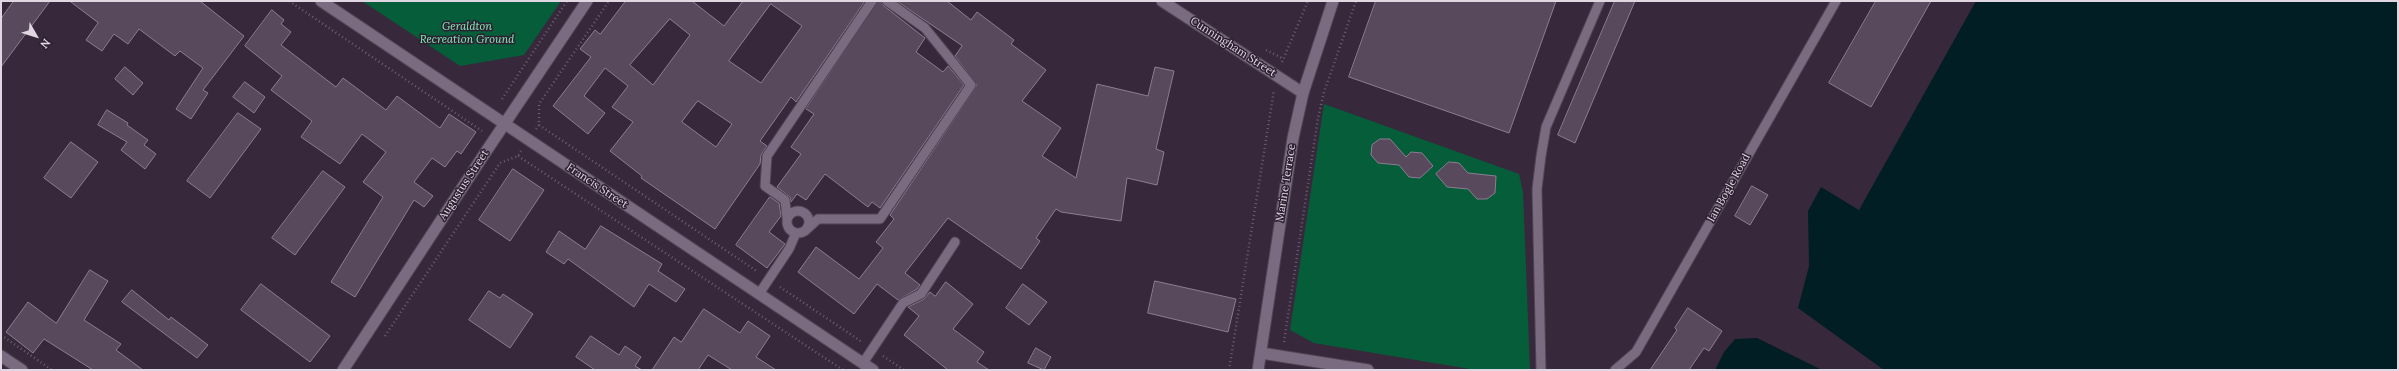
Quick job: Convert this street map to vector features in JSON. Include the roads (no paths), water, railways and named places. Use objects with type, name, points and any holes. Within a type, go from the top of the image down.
[{"type":"street","name":"Francis Street","points":[[321,1],[873,370]]},
{"type":"street","name":"Augustus Street","points":[[343,370],[504,124],[587,1]]},
{"type":"street","name":"Cunningham Street","points":[[1162,1],[1303,93]]},
{"type":"street","name":"Marine Terrace","points":[[1258,370],[1293,138],[1303,93],[1333,1]]},
{"type":"street","points":[[1260,353],[1368,370]]},
{"type":"street","points":[[1,356],[22,370]]},
{"type":"lane","points":[[796,234],[788,228],[784,200],[765,186],[768,156],[872,1]]},
{"type":"lane","points":[[759,294],[789,249],[796,234],[805,231],[818,219],[880,219],[971,85],[925,28],[887,1]]},
{"type":"lane","points":[[1541,370],[1536,189],[1541,156],[1546,127],[1600,1]]},
{"type":"lane","name":"Ian Bogle Road","points":[[1615,370],[1636,352],[1836,1]]},
{"type":"lane","points":[[787,218],[794,211],[804,213],[809,221],[805,231]]},
{"type":"lane","points":[[863,363],[903,303],[921,294],[955,242]]},
{"type":"park label","name":"Geraldton Recreation Ground","points":[[467,33]]}]
